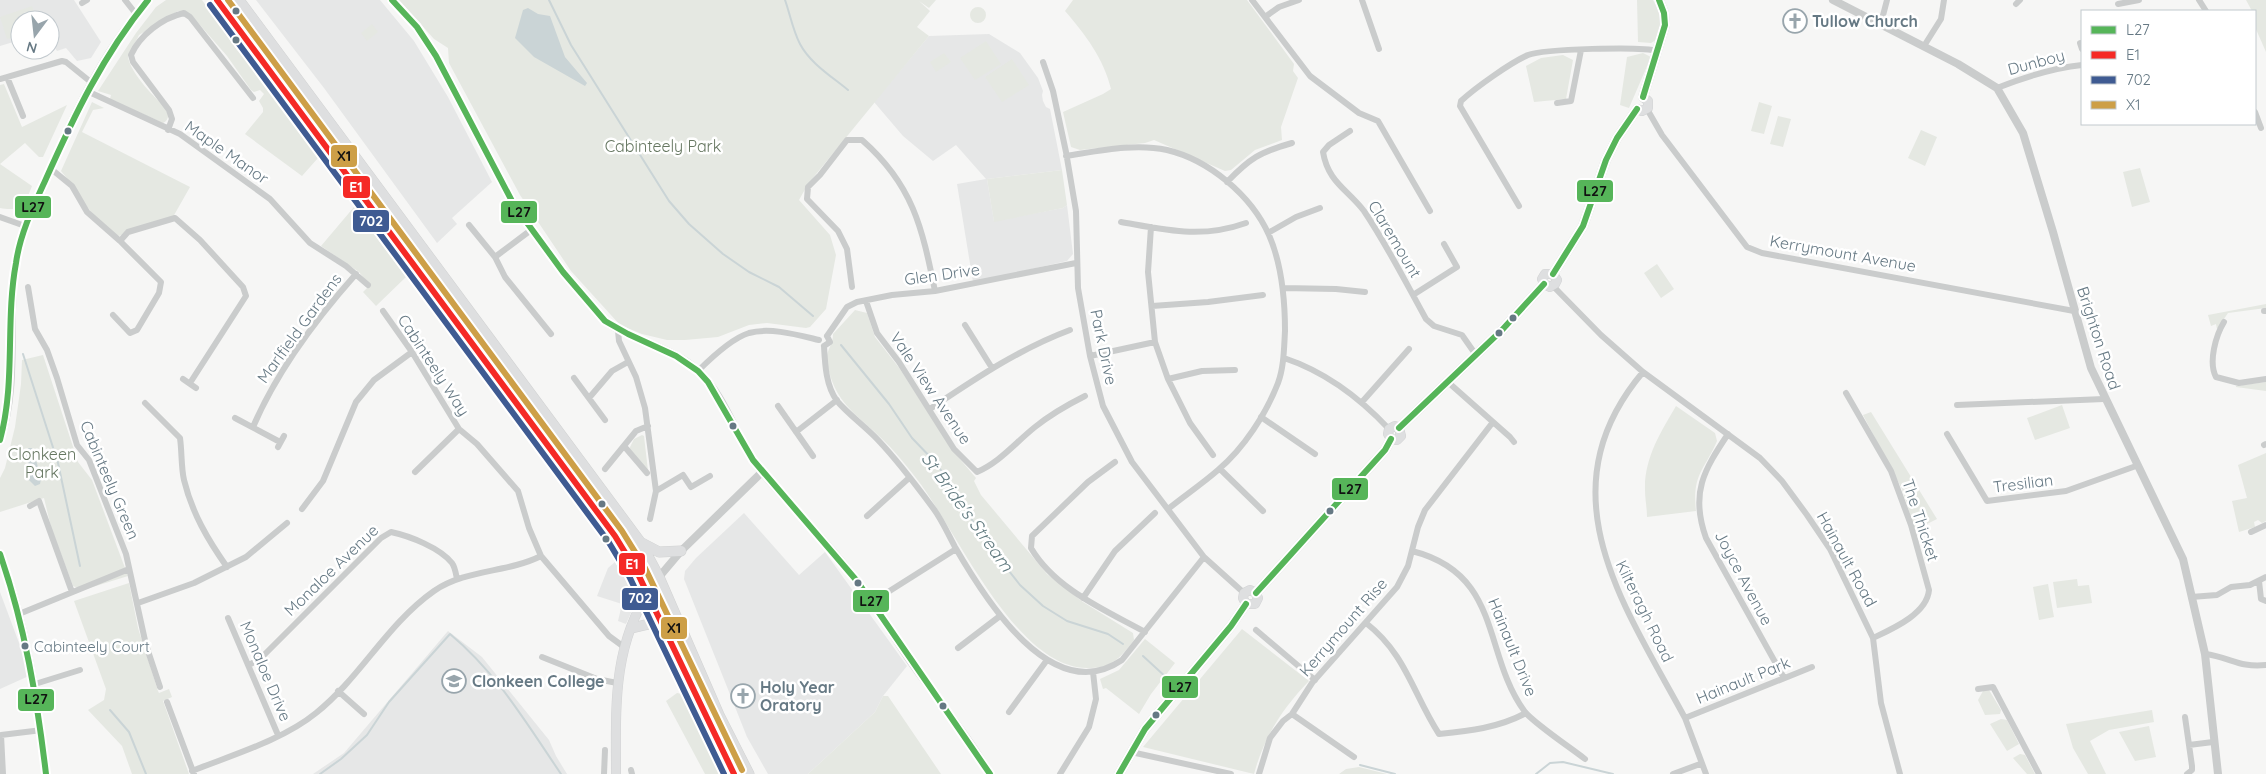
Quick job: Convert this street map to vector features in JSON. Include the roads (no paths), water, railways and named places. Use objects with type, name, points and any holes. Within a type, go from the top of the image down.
[{"type":"highway","points":[[217,0],[596,506],[663,605],[682,653],[682,667]]},
{"type":"highway","points":[[239,0],[354,158],[608,495],[641,543],[659,577],[708,692],[749,774]]},
{"type":"highway","points":[[608,495],[651,589],[664,629],[734,774]]},
{"type":"highway","points":[[641,543],[659,552],[681,551]]},
{"type":"highway","points":[[632,628],[649,624],[664,629]]},
{"type":"main road","points":[[1553,274],[1583,226],[1606,160],[1617,138],[1637,109],[1636,100],[1643,97],[1665,25],[1664,14],[1658,0]]},
{"type":"main road","points":[[1637,109],[1642,111],[1647,109],[1648,103],[1643,97]]},
{"type":"main road","points":[[1545,274],[1553,274],[1557,280],[1553,286],[1547,287],[1542,279],[1545,274]]},
{"type":"main road","points":[[1399,428],[1449,383],[1544,284]]},
{"type":"main road","points":[[1395,426],[1399,428],[1401,436],[1397,440],[1392,439],[1388,434],[1389,428],[1395,426]]},
{"type":"main road","points":[[1256,593],[1278,572],[1385,450],[1392,439]]},
{"type":"main road","points":[[616,774],[617,683],[624,647],[651,589],[659,577]]},
{"type":"main road","points":[[1250,590],[1256,593],[1258,598],[1255,604],[1246,604],[1243,598],[1244,593],[1250,590]]},
{"type":"main road","points":[[1119,774],[1148,726],[1231,626],[1246,604]]},
{"type":"street","points":[[125,0],[136,14]]},
{"type":"street","points":[[0,440],[6,421],[12,378],[14,274],[25,226],[87,91],[136,14],[148,0]]},
{"type":"street","points":[[392,0],[418,27],[436,56],[506,192],[530,230],[595,312],[618,331],[669,352],[698,371],[722,402],[748,451],[762,472],[819,534],[857,581],[914,666],[964,731],[990,774]]},
{"type":"street","points":[[1252,0],[1310,76],[1359,113],[1378,121],[1430,211]]},
{"type":"street","points":[[1265,17],[1279,7],[1299,0]]},
{"type":"street","points":[[1362,0],[1379,49]]},
{"type":"street","points":[[1833,0],[1924,46],[1997,88]]},
{"type":"street","points":[[1881,24],[1887,0]]},
{"type":"street","points":[[1924,46],[1941,19],[1944,0]]},
{"type":"street","points":[[2118,4],[2139,0]]},
{"type":"street","name":"Maple Manor","points":[[168,130],[172,119],[169,110],[133,62],[132,55],[145,34],[177,15],[184,13],[190,17],[253,98]]},
{"type":"street","points":[[1519,206],[1460,106],[1461,101],[1530,54],[1581,50],[1642,49],[1658,52]]},
{"type":"street","points":[[1557,102],[1571,101],[1581,50]]},
{"type":"street","points":[[23,116],[4,78],[62,61],[66,62],[92,83]]},
{"type":"street","name":"Park Drive","points":[[1043,62],[1055,98],[1076,211],[1076,263],[1090,356],[1103,406],[1132,462],[1204,557],[1244,593]]},
{"type":"street","name":"Dunboy","points":[[1997,88],[2026,76],[2061,67],[2081,65]]},
{"type":"street","name":"Brighton Road","points":[[1997,88],[2023,133],[2054,232],[2091,368],[2136,466],[2183,560],[2205,654],[2213,742],[2218,774]]},
{"type":"street","name":"Maple Manor","points":[[87,91],[180,134],[270,199]]},
{"type":"street","name":"Kerrymount Avenue","points":[[1647,109],[1662,135],[1747,247],[1762,253],[2074,311]]},
{"type":"street","points":[[2256,115],[2261,128]]},
{"type":"street","name":"Claremount","points":[[1350,130],[1323,152],[1326,166],[1340,187],[1351,195],[1364,212],[1426,319],[1434,326],[1462,335],[1476,355]]},
{"type":"street","points":[[852,287],[847,249],[838,231],[807,199],[808,187],[820,175],[847,140],[862,140],[892,171],[917,215],[935,291]]},
{"type":"street","points":[[1227,182],[1248,160],[1272,148],[1292,143]]},
{"type":"street","points":[[1066,156],[1120,148],[1154,148],[1189,158],[1227,182],[1246,202],[1268,233],[1284,288],[1284,358],[1278,383],[1261,417],[1220,469],[1168,509]]},
{"type":"street","points":[[50,168],[72,186],[87,212],[120,241],[161,282],[162,288],[137,330],[130,333],[113,315]]},
{"type":"street","name":"Marlfield Gardens","points":[[270,199],[310,243],[356,274],[368,286]]},
{"type":"street","points":[[1268,233],[1296,217],[1320,208]]},
{"type":"street","points":[[0,217],[25,226]]},
{"type":"street","points":[[120,241],[128,232],[175,218],[200,240],[243,287],[246,296],[190,384]]},
{"type":"street","points":[[1121,222],[1185,233],[1205,233],[1246,223]]},
{"type":"street","points":[[468,225],[495,257],[505,277],[551,334]]},
{"type":"street","points":[[1151,227],[1148,272],[1155,342],[1168,379],[1190,423],[1213,455]]},
{"type":"street","points":[[495,257],[530,230]]},
{"type":"street","name":"Claremount","points":[[1413,295],[1457,267],[1444,244]]},
{"type":"street","name":"Glen Drive","points":[[827,336],[847,307],[857,302],[892,295],[935,291],[1076,263]]},
{"type":"street","name":"Marlfield Gardens","points":[[253,427],[275,381],[338,294],[356,274]]},
{"type":"street","name":"Hainault Road","points":[[1553,286],[1601,335],[1643,372],[1728,434],[1773,470],[1807,515],[1830,549],[1873,638],[1881,704],[1900,774]]},
{"type":"street","name":"Cabinteely Green","points":[[28,287],[35,330],[47,350],[77,445],[89,460],[129,568],[146,645],[160,687]]},
{"type":"street","points":[[1284,288],[1336,289],[1365,292]]},
{"type":"street","points":[[1152,306],[1218,301],[1263,295]]},
{"type":"street","name":"Vale View Avenue","points":[[866,301],[876,333],[899,362],[954,449],[977,472],[991,466],[1043,422],[1085,396]]},
{"type":"street","name":"Cabinteely Way","points":[[383,312],[412,352],[459,429],[477,444],[518,491],[529,528],[541,556],[609,636],[624,647]]},
{"type":"street","points":[[2224,322],[2216,336],[2213,364],[2216,377],[2239,383],[2266,379]]},
{"type":"street","points":[[964,325],[992,368]]},
{"type":"street","points":[[930,409],[992,368],[1040,341],[1070,330]]},
{"type":"street","points":[[618,331],[619,341],[643,396],[656,491],[650,519]]},
{"type":"street","points":[[698,371],[720,352],[748,333],[785,332],[819,340],[820,344],[824,346],[825,372],[837,400],[878,440],[935,509],[956,549],[1000,616],[1047,660],[1069,670],[1093,672],[1107,669],[1122,660],[1204,557]]},
{"type":"street","points":[[819,340],[822,336],[827,336],[830,342],[824,346]]},
{"type":"street","points":[[1090,356],[1155,342]]},
{"type":"street","points":[[1362,402],[1409,348]]},
{"type":"street","points":[[302,509],[323,481],[356,402],[374,380],[412,352]]},
{"type":"street","points":[[1284,358],[1329,378],[1362,402],[1389,428]]},
{"type":"street","points":[[589,398],[612,371],[628,362]]},
{"type":"street","points":[[1168,379],[1202,371],[1235,370]]},
{"type":"street","name":"Kilteragh Road","points":[[1643,372],[1617,408],[1606,434],[1597,477],[1598,529],[1616,589],[1685,718]]},
{"type":"street","points":[[574,378],[605,420]]},
{"type":"street","points":[[183,379],[196,388]]},
{"type":"street","points":[[1449,383],[1514,442]]},
{"type":"street","name":"The Thicket","points":[[1846,393],[1891,471],[1911,524],[1929,590],[1928,597],[1919,609],[1899,625],[1873,638]]},
{"type":"street","points":[[1958,405],[2104,399]]},
{"type":"street","points":[[796,432],[837,400]]},
{"type":"street","points":[[145,403],[180,438],[184,480],[196,517],[208,540],[227,567]]},
{"type":"street","points":[[778,406],[813,456]]},
{"type":"street","points":[[1261,417],[1315,454]]},
{"type":"street","points":[[236,418],[281,442]]},
{"type":"street","name":"Kerrymount Rise","points":[[1259,774],[1270,738],[1282,721],[1292,714],[1315,680],[1397,587],[1404,574],[1418,527],[1426,510],[1493,422]]},
{"type":"street","points":[[605,470],[636,431],[648,426]]},
{"type":"street","points":[[415,472],[459,429]]},
{"type":"street","name":"Joyce Avenue","points":[[1728,434],[1706,467],[1701,482],[1699,496],[1701,524],[1706,538],[1784,678]]},
{"type":"street","name":"Tresilian","points":[[1947,434],[1987,501],[2066,491],[2136,466]]},
{"type":"street","points":[[624,446],[647,473]]},
{"type":"street","points":[[1115,462],[1088,482],[1032,536],[1030,541],[1035,554],[1048,570],[1083,598],[1145,632]]},
{"type":"street","points":[[1220,469],[1263,511]]},
{"type":"street","points":[[659,577],[681,551],[762,472]]},
{"type":"street","points":[[656,491],[683,475],[691,487],[710,476]]},
{"type":"street","points":[[867,516],[909,478]]},
{"type":"street","points":[[30,506],[39,502],[72,592]]},
{"type":"street","points":[[1083,598],[1115,552],[1155,513]]},
{"type":"street","points":[[138,603],[194,583],[246,557],[287,523]]},
{"type":"street","points":[[2251,532],[2266,525]]},
{"type":"street","name":"Monaloe Avenue","points":[[249,665],[261,658],[380,538],[392,532],[402,534],[442,554],[453,564],[457,579]]},
{"type":"street","points":[[888,592],[956,549]]},
{"type":"street","name":"Hainault Drive","points":[[1412,551],[1442,563],[1456,573],[1477,595],[1492,628],[1502,665],[1526,713],[1586,759]]},
{"type":"street","points":[[0,554],[19,614],[35,684],[46,774]]},
{"type":"street","points":[[167,702],[193,772],[298,726],[316,713],[420,602],[457,579],[529,562],[541,556]]},
{"type":"street","points":[[19,614],[129,568]]},
{"type":"street","points":[[2191,597],[2217,595],[2231,587],[2259,581],[2266,577]]},
{"type":"street","points":[[2259,581],[2261,599],[2266,601]]},
{"type":"street","points":[[958,648],[1000,616]]},
{"type":"street","name":"Monaloe Drive","points":[[228,618],[278,735]]},
{"type":"street","points":[[1366,624],[1380,634],[1395,651],[1439,734],[1475,730],[1509,722],[1526,713]]},
{"type":"street","points":[[1256,630],[1315,680]]},
{"type":"street","points":[[2205,654],[2219,656],[2246,666],[2266,665]]},
{"type":"street","points":[[542,657],[597,680],[617,683]]},
{"type":"street","points":[[1009,712],[1047,660]]},
{"type":"street","name":"Hainault Park","points":[[1706,774],[1700,764],[1685,718],[1812,667]]},
{"type":"street","points":[[35,684],[80,670]]},
{"type":"street","points":[[1060,774],[1089,727],[1096,699],[1093,672]]},
{"type":"street","points":[[1978,689],[1993,687],[2039,774]]},
{"type":"street","points":[[338,691],[364,714]]},
{"type":"street","points":[[1292,714],[1354,757]]},
{"type":"street","points":[[2185,717],[2192,770],[2187,774]]},
{"type":"street","points":[[3,774],[1,735],[42,730]]},
{"type":"street","points":[[2189,746],[2213,742]]},
{"type":"street","points":[[604,774],[605,750]]},
{"type":"street","points":[[1131,752],[1231,774]]},
{"type":"street","points":[[1673,774],[1700,764]]},
{"type":"waterway","name":"St Bride's Stream","points":[[549,0],[571,45],[669,201],[689,224],[723,254],[749,272],[779,287],[813,316]]},
{"type":"waterway","points":[[785,0],[795,34],[804,51],[821,69],[848,90]]},
{"type":"waterway","name":"St Bride's Stream","points":[[841,345],[889,404],[912,438],[936,463],[966,507],[978,532],[1020,585],[1043,606],[1067,621],[1108,634],[1123,644]]},
{"type":"waterway","points":[[23,354],[58,463],[80,566]]},
{"type":"waterway","points":[[320,774],[341,759],[367,735],[389,702],[450,634],[467,649],[497,682],[561,774]]},
{"type":"waterway","name":"St Bride's Stream","points":[[1143,656],[1168,679]]},
{"type":"waterway","points":[[110,710],[129,732],[146,774]]},
{"type":"waterway","name":"St Bride's Stream","points":[[1536,774],[1550,763],[1563,762],[1613,774]]},
{"type":"waterway","name":"St Bride's Stream","points":[[1360,765],[1395,774]]},
{"type":"place","name":"Tullow Church","points":[[1795,21]]},
{"type":"place","name":"Cabinteely Court","points":[[25,646]]},
{"type":"place","name":"Clonkeen College","points":[[454,681]]},
{"type":"place","name":"Holy Year Oratory","points":[[743,696]]},
{"type":"park label","name":"Cabinteely Park","points":[[663,146]]},
{"type":"park label","name":"Clonkeen Park","points":[[42,463]]}]
